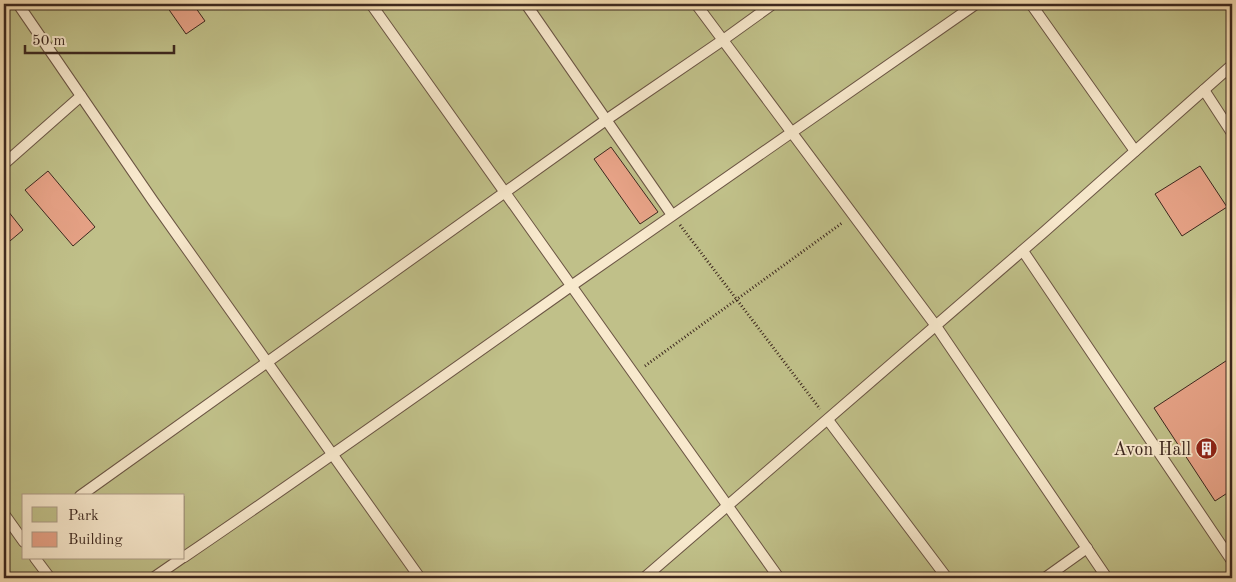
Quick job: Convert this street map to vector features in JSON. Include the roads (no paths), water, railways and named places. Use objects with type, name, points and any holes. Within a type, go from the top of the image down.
[{"type":"lane","points":[[18,4],[153,201],[420,578]]},
{"type":"lane","points":[[372,4],[779,578]]},
{"type":"lane","points":[[526,4],[672,215]]},
{"type":"lane","points":[[696,4],[936,326],[1107,578]]},
{"type":"lane","points":[[83,494],[606,120],[773,4]]},
{"type":"lane","points":[[185,557],[332,456],[672,215],[976,4]]},
{"type":"lane","points":[[1031,4],[1135,151]]},
{"type":"lane","points":[[644,578],[1023,251],[1232,64]]},
{"type":"lane","points":[[1204,90],[1232,133]]},
{"type":"lane","points":[[4,164],[81,96]]},
{"type":"lane","points":[[1023,251],[1232,561]]},
{"type":"lane","points":[[828,420],[947,578]]},
{"type":"lane","points":[[4,514],[22,538]]},
{"type":"lane","points":[[1045,578],[1087,548]]},
{"type":"lane","points":[[36,560],[50,578]]},
{"type":"lane","points":[[153,578],[180,560]]},
{"type":"place","name":"Avon Hall","points":[[1207,449]]}]
